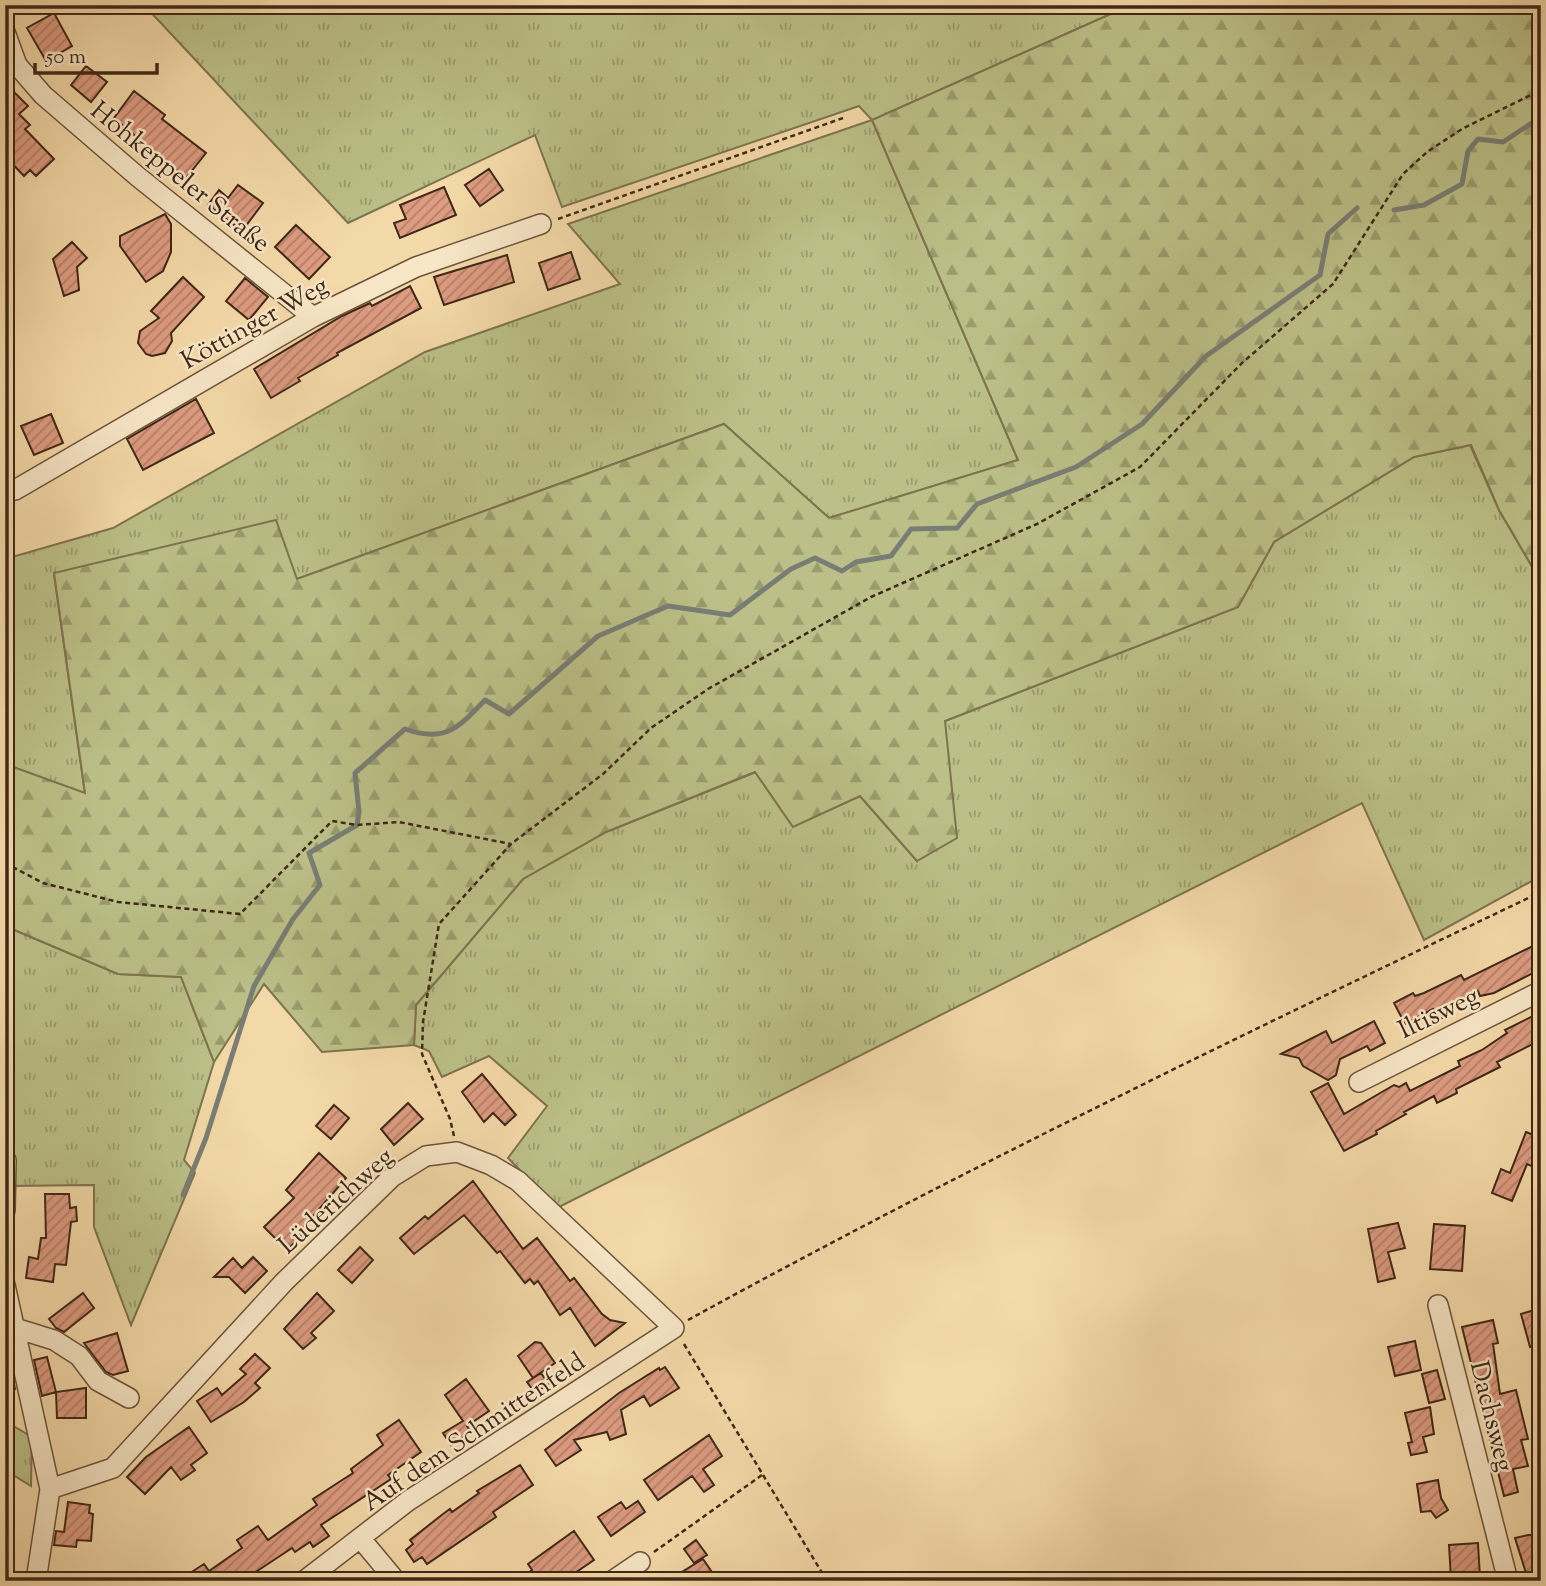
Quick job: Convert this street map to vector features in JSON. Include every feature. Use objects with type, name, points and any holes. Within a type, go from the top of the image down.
[{"type":"street","name":"Hohkeppeler Straße","points":[[5,32],[17,65],[43,95],[137,176],[313,317]]},
{"type":"street","name":"Köttinger Weg","points":[[5,492],[27,484],[313,317],[416,267],[541,225]]},
{"type":"street","name":"Iltisweg","points":[[1359,1082],[1541,991]]},
{"type":"street","points":[[457,1152],[491,1165],[519,1181],[674,1328]]},
{"type":"street","name":"Lüderichweg","points":[[50,1489],[113,1468],[284,1282],[392,1177],[426,1156],[457,1152]]},
{"type":"street","points":[[5,1210],[6,1160]]},
{"type":"street","points":[[5,1285],[50,1489],[36,1581]]},
{"type":"street","name":"Dachsweg","points":[[1437,1305],[1508,1581]]},
{"type":"street","points":[[15,1328],[54,1340],[79,1356],[98,1381],[129,1398]]},
{"type":"street","name":"Auf dem Schmittenfeld","points":[[304,1581],[408,1501],[674,1328]]},
{"type":"street","points":[[361,1539],[396,1581]]},
{"type":"street","points":[[612,1581],[640,1562]]},
{"type":"path","points":[[457,1152],[450,1119],[422,1054],[423,1022],[439,924],[511,844],[603,774],[651,728],[708,689],[870,597],[1037,524],[1140,467],[1242,363],[1333,284],[1404,174],[1427,152],[1462,129],[1541,90]]},
{"type":"path","points":[[541,225],[843,118]]},
{"type":"path","points":[[5,863],[43,883],[118,902],[240,915],[332,821],[357,825],[399,822],[511,844]]},
{"type":"path","points":[[827,1581],[674,1328],[865,1225],[1263,1024],[1541,892]]},
{"type":"path","points":[[640,1562],[762,1475]]},
{"type":"green space","points":[[144,5],[1131,5],[872,120],[859,106],[562,207],[535,135],[348,223]]},
{"type":"green space","points":[[1131,5],[1541,5],[1541,582],[1499,510],[1471,445],[1414,457],[1274,542],[1238,607],[945,721],[957,838],[917,861],[860,796],[793,827],[755,772],[606,832],[523,879],[416,1005],[414,1045],[322,1052],[264,984],[214,1062],[181,977],[118,974],[5,926],[5,764],[85,793],[54,573],[276,520],[297,579],[724,424],[829,518],[1018,460],[872,120]]},
{"type":"green space","points":[[872,120],[1018,460],[829,518],[724,424],[297,579],[54,574],[85,794],[5,764],[5,559],[113,528],[425,352],[620,284],[568,224]]},
{"type":"green space","points":[[1470,445],[1499,510],[1541,582],[1541,876],[1424,940],[1362,803],[557,1208],[508,1158],[547,1106],[489,1056],[442,1077],[429,1051],[414,1045],[416,1005],[523,879],[606,832],[756,772],[793,826],[860,796],[917,861],[945,721],[1238,607],[1274,542],[1414,457]]},
{"type":"green space","points":[[5,926],[118,974],[181,977],[214,1062],[184,1160],[195,1173],[131,1325],[94,1227],[94,1185],[7,1186]]},
{"type":"green space","points":[[5,1421],[32,1437],[31,1486],[5,1470]]},
{"type":"building","points":[[54,13],[72,46],[46,61],[27,28]]},
{"type":"building","points":[[86,66],[107,82],[91,102],[71,85]]},
{"type":"building","points":[[5,83],[28,106],[19,114],[30,125],[25,129],[54,159],[36,176],[30,170],[24,176],[5,156]]},
{"type":"building","points":[[134,91],[165,115],[162,119],[206,153],[186,178],[114,118]]},
{"type":"building","points":[[489,169],[503,190],[480,206],[465,185]]},
{"type":"building","points":[[238,185],[263,203],[242,231],[208,205],[219,190],[228,198]]},
{"type":"building","points":[[444,187],[456,215],[400,238],[394,223],[406,219],[400,205]]},
{"type":"building","points":[[165,214],[171,224],[171,252],[163,271],[146,282],[120,246],[120,236]]},
{"type":"building","points":[[296,225],[330,257],[309,279],[275,247]]},
{"type":"building","points":[[72,242],[87,258],[77,267],[79,290],[64,296],[53,259]]},
{"type":"building","points":[[571,252],[580,279],[548,290],[539,263]]},
{"type":"building","points":[[507,255],[514,282],[444,305],[434,277]]},
{"type":"building","points":[[183,277],[204,297],[171,333],[172,341],[165,353],[152,356],[146,354],[138,343],[140,331],[159,318],[151,311]]},
{"type":"building","points":[[245,278],[268,297],[249,320],[226,301]]},
{"type":"building","points":[[410,286],[421,308],[337,353],[338,355],[298,378],[300,381],[271,398],[254,369],[342,316],[370,303],[372,306]]},
{"type":"building","points":[[196,399],[214,433],[143,470],[127,439]]},
{"type":"building","points":[[51,414],[63,443],[34,455],[21,426]]},
{"type":"building","points":[[1541,942],[1541,969],[1494,993],[1480,996],[1478,991],[1449,1005],[1453,1012],[1438,1020],[1433,1009],[1405,1024],[1394,1003],[1413,993],[1415,996],[1424,993],[1461,975],[1464,980]]},
{"type":"building","points":[[1541,1012],[1541,1040],[1497,1062],[1500,1067],[1456,1089],[1457,1093],[1437,1103],[1434,1096],[1404,1112],[1406,1114],[1376,1131],[1377,1134],[1344,1151],[1311,1092],[1328,1083],[1344,1114],[1394,1085],[1399,1087],[1406,1083],[1410,1091],[1460,1066],[1458,1061],[1482,1050],[1507,1033],[1505,1030]]},
{"type":"building","points":[[1374,1021],[1385,1043],[1370,1051],[1367,1046],[1340,1059],[1336,1075],[1328,1080],[1303,1066],[1299,1058],[1281,1054],[1326,1031],[1332,1043]]},
{"type":"building","points":[[482,1074],[516,1115],[505,1125],[493,1113],[484,1122],[462,1092]]},
{"type":"building","points":[[408,1103],[423,1119],[394,1145],[381,1129]]},
{"type":"building","points":[[334,1105],[349,1118],[331,1139],[316,1126]]},
{"type":"building","points":[[1526,1132],[1541,1138],[1541,1170],[1527,1164],[1512,1201],[1492,1193],[1501,1169],[1510,1173]]},
{"type":"building","points":[[319,1153],[346,1178],[301,1230],[304,1233],[287,1250],[264,1227],[294,1198],[286,1190]]},
{"type":"building","points":[[473,1181],[523,1249],[537,1238],[570,1281],[574,1278],[602,1314],[610,1320],[625,1323],[595,1346],[570,1308],[560,1315],[538,1281],[534,1284],[530,1279],[525,1283],[500,1251],[497,1253],[464,1215],[414,1254],[400,1238],[425,1216],[428,1219]]},
{"type":"building","points":[[45,1194],[69,1194],[70,1208],[76,1207],[77,1221],[71,1222],[66,1265],[55,1264],[53,1282],[26,1278],[29,1257],[38,1259],[41,1238],[46,1238]]},
{"type":"building","points":[[1398,1223],[1405,1248],[1388,1252],[1395,1278],[1378,1282],[1368,1229]]},
{"type":"building","points":[[1434,1224],[1465,1226],[1462,1271],[1430,1269]]},
{"type":"building","points":[[360,1247],[373,1260],[352,1283],[338,1270]]},
{"type":"building","points":[[253,1257],[267,1271],[245,1293],[229,1277],[214,1277],[233,1258],[242,1268]]},
{"type":"building","points":[[83,1293],[94,1308],[64,1332],[56,1328],[49,1319]]},
{"type":"building","points":[[317,1293],[334,1311],[311,1333],[316,1338],[303,1349],[284,1329]]},
{"type":"building","points":[[1541,1308],[1541,1344],[1530,1347],[1521,1314]]},
{"type":"building","points":[[1493,1320],[1498,1343],[1493,1344],[1500,1394],[1516,1390],[1528,1439],[1521,1440],[1528,1466],[1513,1469],[1518,1492],[1504,1496],[1462,1327]]},
{"type":"building","points":[[117,1333],[128,1371],[113,1375],[106,1372],[84,1343]]},
{"type":"building","points":[[1415,1341],[1421,1370],[1395,1376],[1388,1347]]},
{"type":"building","points":[[535,1342],[541,1343],[555,1363],[533,1378],[518,1356]]},
{"type":"building","points":[[255,1354],[270,1368],[255,1383],[260,1388],[244,1402],[211,1422],[197,1401],[217,1388],[222,1395],[246,1374],[240,1369]]},
{"type":"building","points":[[47,1357],[56,1392],[42,1396],[34,1360]]},
{"type":"building","points":[[10,1366],[15,1389],[12,1393],[5,1384],[5,1368]]},
{"type":"building","points":[[665,1367],[679,1388],[650,1406],[644,1396],[621,1410],[626,1434],[610,1440],[607,1432],[574,1440],[581,1450],[556,1466],[545,1450],[619,1393]]},
{"type":"building","points":[[1437,1370],[1445,1399],[1429,1403],[1422,1374]]},
{"type":"building","points":[[541,1373],[549,1384],[535,1393],[527,1382]]},
{"type":"building","points":[[466,1379],[489,1411],[467,1426],[471,1432],[451,1445],[443,1433],[463,1421],[445,1395]]},
{"type":"building","points":[[86,1388],[86,1418],[57,1418],[56,1392]]},
{"type":"building","points":[[1430,1407],[1434,1434],[1423,1437],[1427,1452],[1411,1455],[1408,1443],[1412,1442],[1405,1413]]},
{"type":"building","points":[[399,1420],[421,1452],[388,1475],[391,1479],[321,1525],[329,1536],[313,1547],[310,1542],[295,1552],[292,1548],[242,1581],[194,1581],[190,1573],[204,1564],[209,1571],[242,1548],[237,1540],[258,1526],[268,1540],[317,1505],[313,1499],[353,1473],[351,1469],[383,1445],[377,1435]]},
{"type":"building","points":[[189,1427],[207,1453],[191,1465],[195,1470],[181,1480],[171,1467],[145,1494],[127,1477],[146,1457]]},
{"type":"building","points":[[709,1435],[722,1456],[703,1469],[714,1485],[704,1492],[692,1476],[658,1500],[644,1480]]},
{"type":"building","points":[[520,1465],[533,1485],[493,1512],[496,1517],[427,1564],[422,1557],[414,1562],[406,1550],[413,1544],[410,1540],[450,1509],[452,1512],[479,1493],[477,1491]]},
{"type":"building","points":[[1438,1480],[1441,1498],[1448,1510],[1436,1518],[1431,1511],[1421,1512],[1417,1484]]},
{"type":"building","points":[[638,1501],[645,1512],[611,1536],[598,1517],[621,1502],[626,1509]]},
{"type":"building","points":[[68,1502],[90,1505],[89,1513],[93,1514],[91,1541],[77,1540],[76,1547],[54,1545],[56,1531],[64,1532]]},
{"type":"building","points":[[574,1531],[594,1560],[563,1581],[517,1581],[532,1570],[528,1564]]},
{"type":"building","points":[[1537,1535],[1541,1570],[1526,1573],[1515,1538]]},
{"type":"building","points":[[696,1540],[707,1555],[694,1563],[684,1549]]},
{"type":"building","points":[[1478,1543],[1480,1578],[1451,1579],[1449,1545]]},
{"type":"building","points":[[703,1559],[718,1581],[667,1581]]},
{"type":"waterway","points":[[1394,210],[1424,205],[1462,184],[1468,151],[1478,139],[1503,142],[1541,117]]},
{"type":"waterway","points":[[183,1195],[206,1138],[254,986],[293,919],[320,885],[309,853],[357,825],[359,812],[355,773],[405,729],[431,734],[450,730],[485,700],[509,714],[598,636],[668,606],[730,615],[791,569],[815,558],[842,571],[856,562],[891,556],[911,529],[957,528],[977,504],[1076,467],[1142,424],[1206,356],[1320,275],[1328,234],[1357,208]]}]
